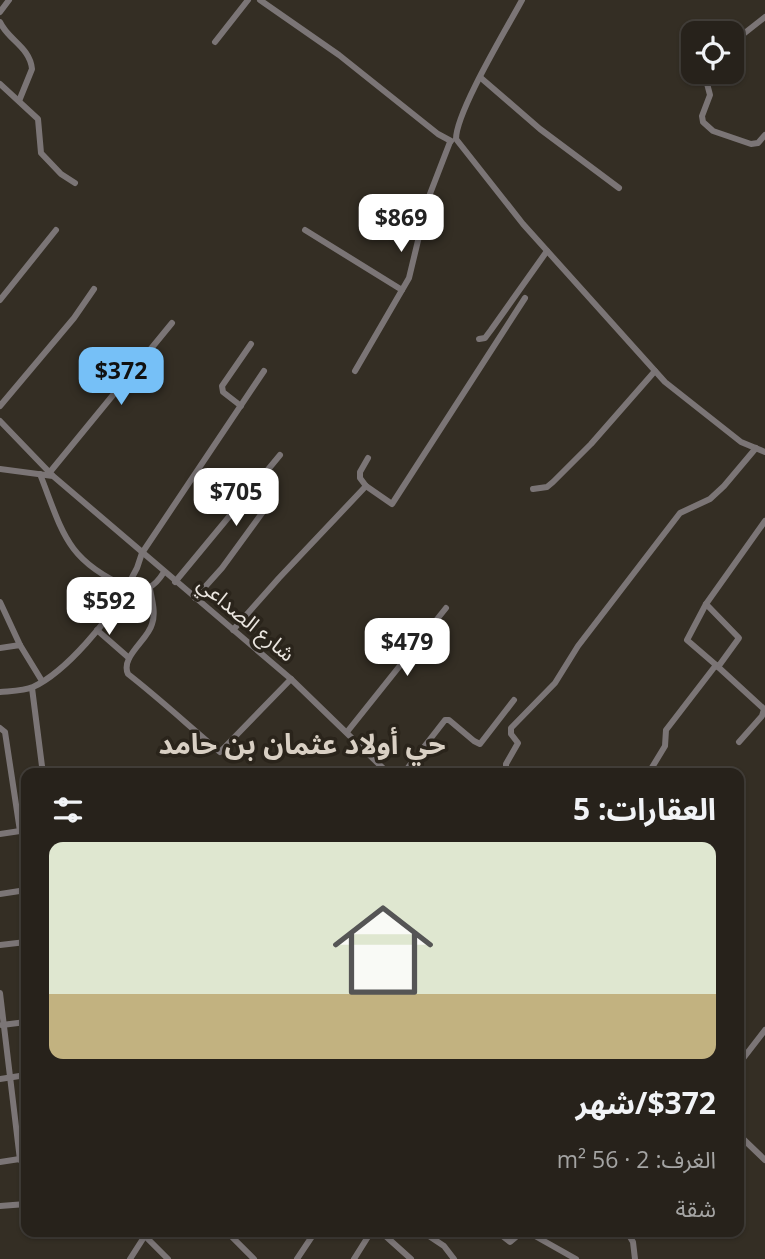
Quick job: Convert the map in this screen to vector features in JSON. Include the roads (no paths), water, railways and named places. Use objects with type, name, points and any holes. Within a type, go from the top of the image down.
[{"type":"street","points":[[0,12],[9,0]]},
{"type":"street","points":[[215,43],[248,0]]},
{"type":"street","points":[[260,0],[269,3],[453,141],[655,371],[741,442],[765,452]]},
{"type":"street","points":[[355,371],[412,269],[428,199],[453,141],[458,122],[522,0]]},
{"type":"street","points":[[744,34],[765,17]]},
{"type":"street","points":[[0,22],[29,56],[32,64],[19,101]]},
{"type":"street","points":[[481,78],[540,129],[619,188]]},
{"type":"street","points":[[707,84],[710,95],[702,116],[704,124],[713,131],[751,144],[758,143],[765,135]]},
{"type":"street","points":[[0,85],[40,122],[41,153],[61,174],[75,183]]},
{"type":"street","points":[[0,300],[56,230]]},
{"type":"street","points":[[305,230],[402,290]]},
{"type":"street","points":[[479,340],[485,338],[547,251]]},
{"type":"street","points":[[0,406],[68,326],[94,289]]},
{"type":"street","points":[[368,458],[359,476],[366,486],[392,505],[525,298]]},
{"type":"street","points":[[0,469],[51,474],[172,323]]},
{"type":"street","points":[[241,406],[223,392],[222,386],[251,344]]},
{"type":"street","points":[[0,692],[32,688],[42,681],[67,662],[116,607],[142,553],[264,371]]},
{"type":"street","points":[[533,489],[547,487],[553,482],[605,429],[655,371]]},
{"type":"street","name":"شارع الصداعي","points":[[0,421],[51,474],[291,679],[383,768]]},
{"type":"street","points":[[506,768],[518,743],[511,734],[511,728],[555,682],[572,655],[680,513],[710,499],[756,448]]},
{"type":"street","points":[[175,582],[280,455]]},
{"type":"street","points":[[40,474],[64,534],[74,551],[101,576],[127,587],[150,589],[164,572]]},
{"type":"street","points":[[233,630],[366,486]]},
{"type":"street","points":[[195,598],[222,568],[265,509]]},
{"type":"street","points":[[739,742],[762,716],[764,709],[687,640],[706,604],[765,521]]},
{"type":"street","points":[[150,589],[154,614],[152,625],[140,646],[129,658],[126,668],[128,674],[220,752],[291,679]]},
{"type":"street","points":[[0,602],[20,645],[42,681]]},
{"type":"street","points":[[652,768],[665,746],[666,730],[739,638],[706,604]]},
{"type":"street","points":[[347,732],[446,608]]},
{"type":"street","points":[[97,630],[129,658]]},
{"type":"street","points":[[0,648],[20,645]]},
{"type":"street","points":[[32,688],[42,768]]},
{"type":"street","points":[[408,768],[445,720],[449,720],[480,744],[514,700]]},
{"type":"street","points":[[0,728],[5,732],[20,831],[0,834]]},
{"type":"street","points":[[0,894],[21,892]]},
{"type":"street","points":[[0,945],[21,943]]},
{"type":"street","points":[[0,993],[2,1025],[21,1147]]},
{"type":"street","points":[[2,1025],[21,1023]]},
{"type":"street","points":[[744,1057],[765,1030]]},
{"type":"street","points":[[0,1079],[21,1076]]},
{"type":"street","points":[[744,1140],[765,1160]]},
{"type":"street","points":[[0,1162],[21,1159]]},
{"type":"street","points":[[0,1206],[21,1204]]},
{"type":"street","points":[[130,1259],[142,1237]]},
{"type":"street","points":[[148,1237],[168,1259]]},
{"type":"street","points":[[232,1237],[254,1259]]},
{"type":"street","points":[[297,1259],[312,1237]]},
{"type":"street","points":[[354,1259],[368,1237]]},
{"type":"street","points":[[387,1237],[411,1259]]},
{"type":"street","points":[[430,1237],[444,1246],[454,1259]]},
{"type":"street","points":[[537,1237],[576,1259]]},
{"type":"street","points":[[630,1237],[634,1242],[635,1259]]},
{"type":"district","name":"حي أولاد عثمان بن حامد","points":[[302,744]]}]
